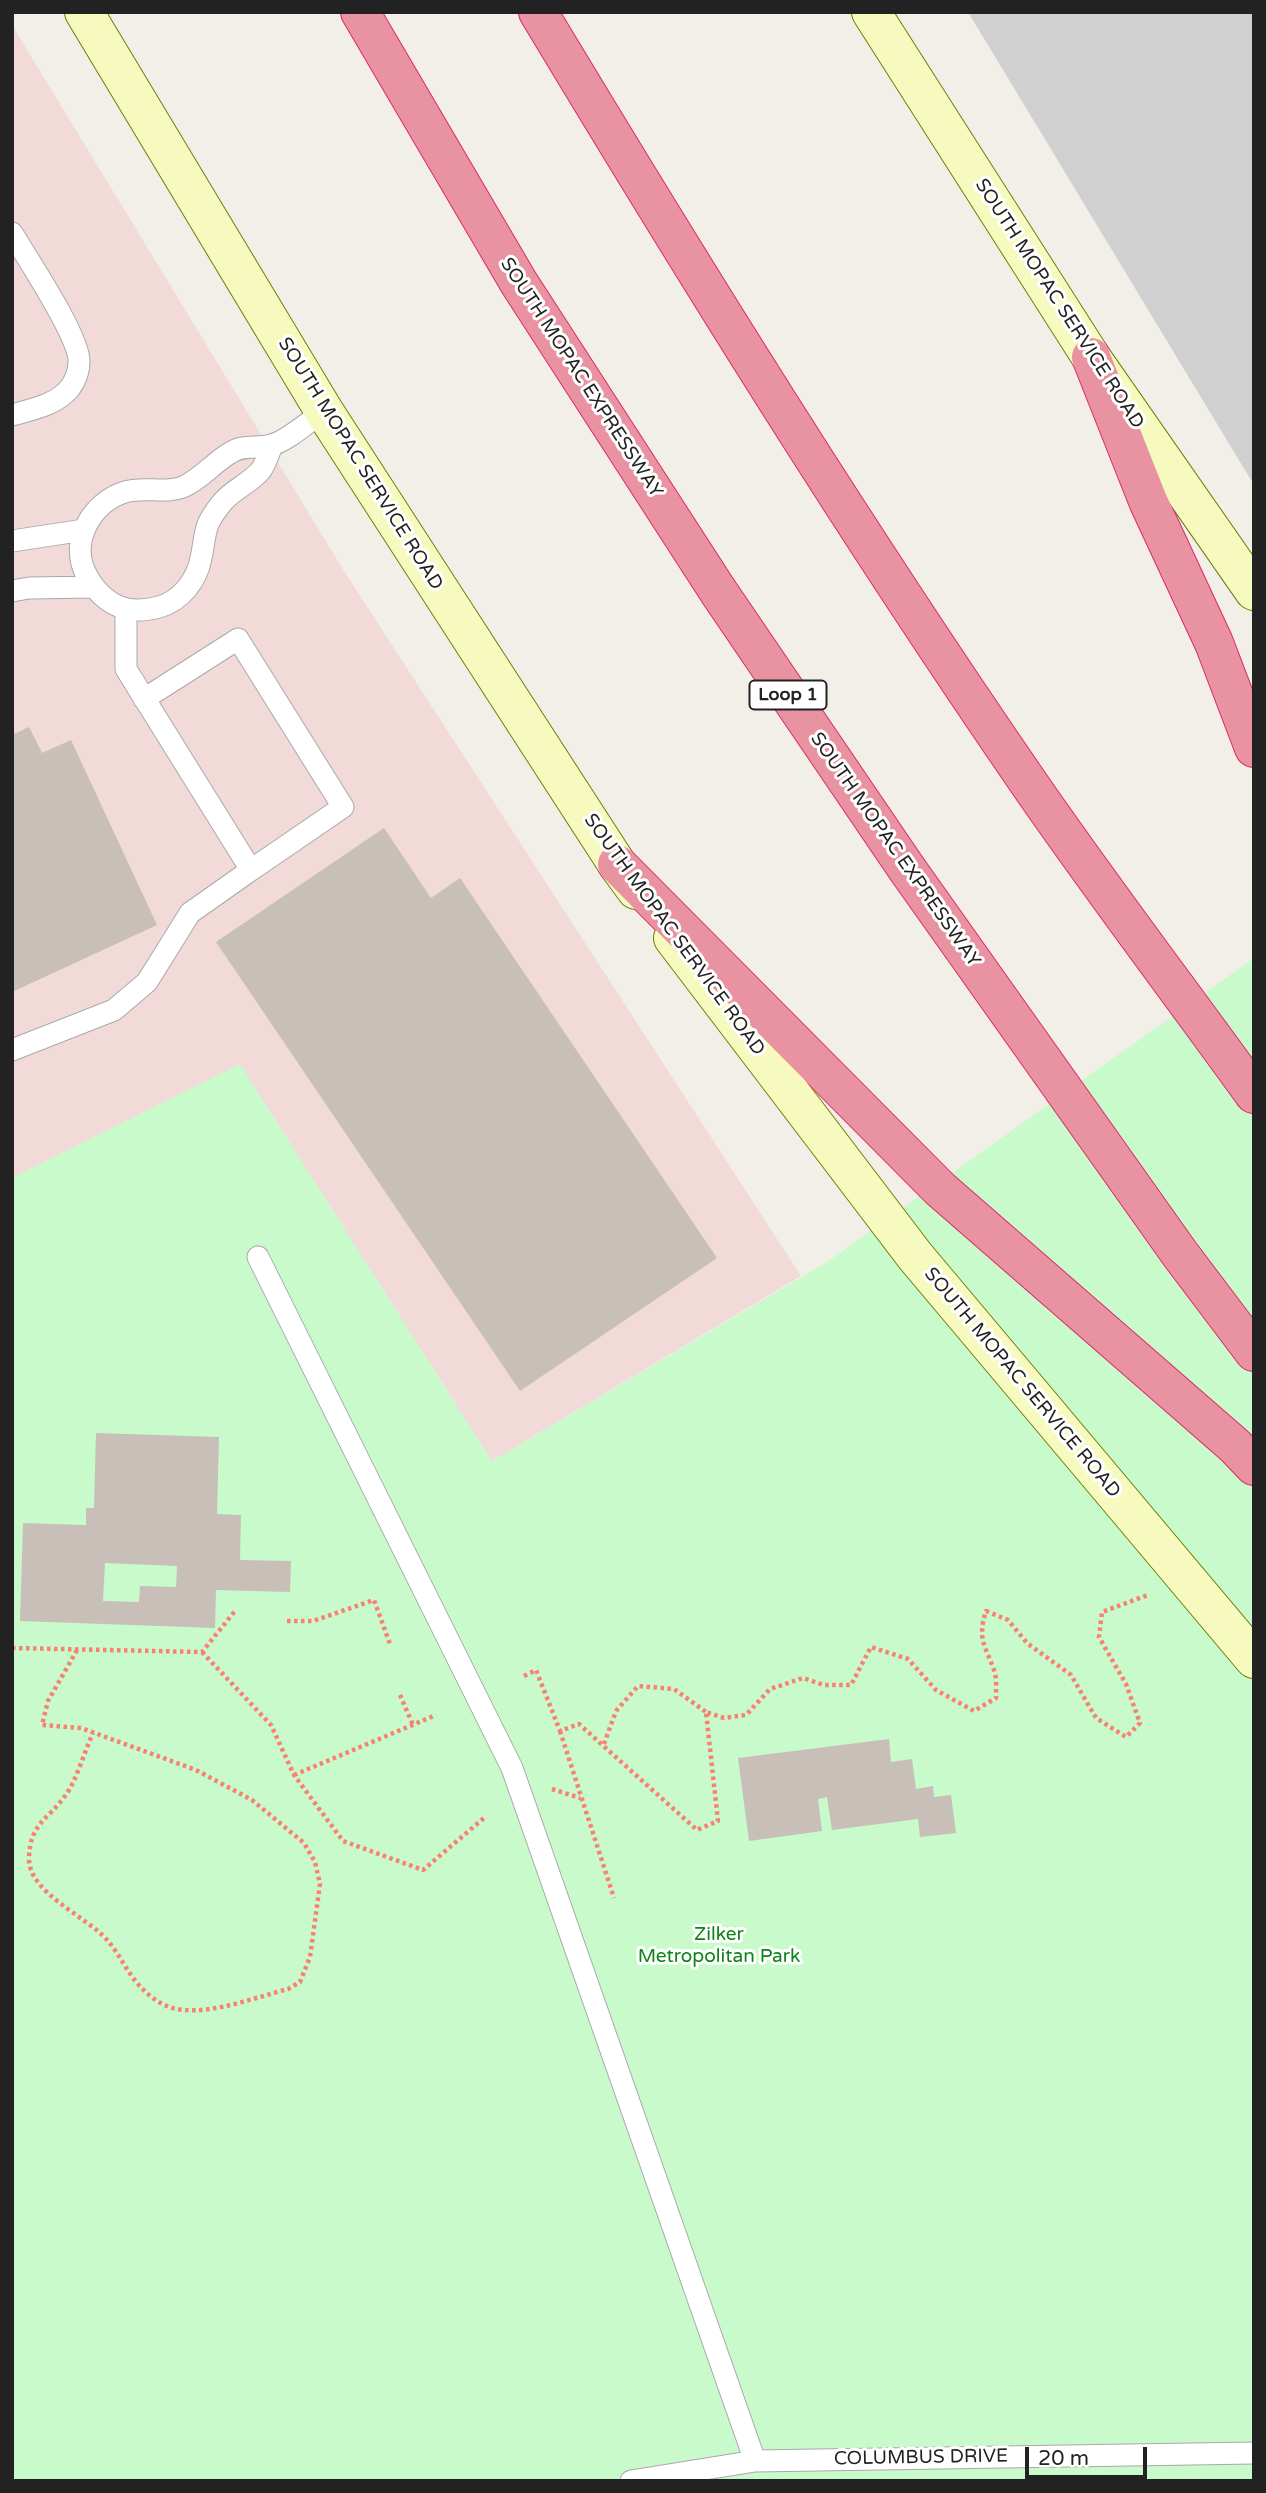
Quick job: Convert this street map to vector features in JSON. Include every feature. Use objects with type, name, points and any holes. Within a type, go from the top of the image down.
[{"type":"highway","name":"SOUTH MOPAC EXPRESSWAY","points":[[360,12],[519,283],[726,603],[906,869],[1180,1254],[1254,1352]]},
{"type":"highway","points":[[538,12],[651,201],[846,509],[1029,784],[1254,1094]]},
{"type":"highway","points":[[1091,357],[1148,501],[1214,643],[1254,748]]},
{"type":"highway","points":[[617,864],[940,1189],[1225,1437],[1254,1466]]},
{"type":"main road","name":"SOUTH MOPAC SERVICE ROAD","points":[[84,12],[324,411],[617,864],[915,1256],[1254,1660]]},
{"type":"main road","name":"SOUTH MOPAC SERVICE ROAD","points":[[871,12],[1091,357],[1254,591]]},
{"type":"lane","points":[[12,233],[68,327],[80,360],[71,387],[60,397],[45,406],[12,415]]},
{"type":"lane","points":[[272,445],[261,470],[223,501],[208,523],[201,561],[194,579],[182,595],[165,606],[146,611],[126,609],[108,600],[93,587],[84,569],[81,549],[84,530],[94,512],[108,499],[127,491],[163,491],[181,487],[204,474],[231,452],[243,447],[272,445],[324,411]]},
{"type":"lane","points":[[12,541],[84,530]]},
{"type":"lane","points":[[12,591],[29,588],[93,587]]},
{"type":"lane","points":[[126,609],[126,669],[251,870]]},
{"type":"lane","points":[[12,1050],[114,1010],[147,982],[190,913],[343,807],[238,639],[144,699]]},
{"type":"lane","points":[[258,1256],[512,1768],[755,2461]]},
{"type":"lane","name":"COLUMBUS DRIVE","points":[[631,2481],[755,2461],[1254,2453]]},
{"type":"path","points":[[604,1744],[616,1711],[638,1686],[674,1689],[706,1712],[724,1718],[746,1715],[770,1689],[803,1678],[824,1685],[851,1685],[870,1647],[908,1659],[936,1690],[974,1711],[996,1698],[995,1673],[980,1628],[986,1611],[1009,1620],[1027,1643],[1070,1675],[1096,1718],[1126,1737],[1140,1723],[1126,1684],[1099,1637],[1102,1612],[1153,1593]]},
{"type":"path","points":[[287,1621],[313,1621],[374,1601],[390,1644]]},
{"type":"path","points":[[202,1652],[235,1611]]},
{"type":"path","points":[[12,1648],[202,1652],[271,1724],[295,1775],[343,1841],[423,1870],[484,1818]]},
{"type":"path","points":[[77,1650],[48,1701],[42,1725],[80,1728],[196,1770],[252,1800],[304,1843],[315,1862],[320,1884],[310,1957],[300,1982],[288,1989],[204,2010],[183,2010],[164,2005],[144,1991],[106,1938],[42,1888],[28,1863],[34,1833],[40,1822],[66,1796],[93,1733]]},
{"type":"path","points":[[524,1676],[537,1670],[560,1731],[614,1898]]},
{"type":"path","points":[[400,1695],[413,1725]]},
{"type":"path","points":[[560,1731],[579,1724],[697,1830],[718,1821],[706,1712]]},
{"type":"path","points":[[295,1775],[436,1715]]},
{"type":"path","points":[[549,1788],[581,1798]]},
{"type":"shaded area","points":[[968,12],[1254,12],[1254,485]]},
{"type":"shaded area","points":[[12,25],[344,571],[801,1276],[492,1461],[240,1065],[12,1178]]},
{"type":"green space","name":"Zilker Metropolitan Park","points":[[1254,958],[1254,2481],[12,2481],[12,1178],[240,1064],[492,1461],[827,1262]]},
{"type":"building","points":[[29,727],[42,753],[71,740],[157,925],[12,992],[12,735]]},
{"type":"building","points":[[384,828],[431,898],[460,878],[717,1258],[520,1391],[216,942]]},
{"type":"building","points":[[96,1433],[219,1437],[217,1514],[241,1515],[240,1560],[291,1561],[290,1592],[216,1590],[215,1628],[20,1621],[23,1523],[86,1525],[86,1508],[94,1508]],"holes":[[[105,1563],[177,1566],[176,1587],[140,1586],[139,1602],[103,1601]]]},
{"type":"building","points":[[889,1739],[891,1762],[912,1759],[916,1789],[933,1786],[934,1797],[951,1795],[956,1833],[920,1837],[918,1819],[832,1830],[827,1797],[818,1799],[822,1831],[749,1841],[738,1758]]}]
